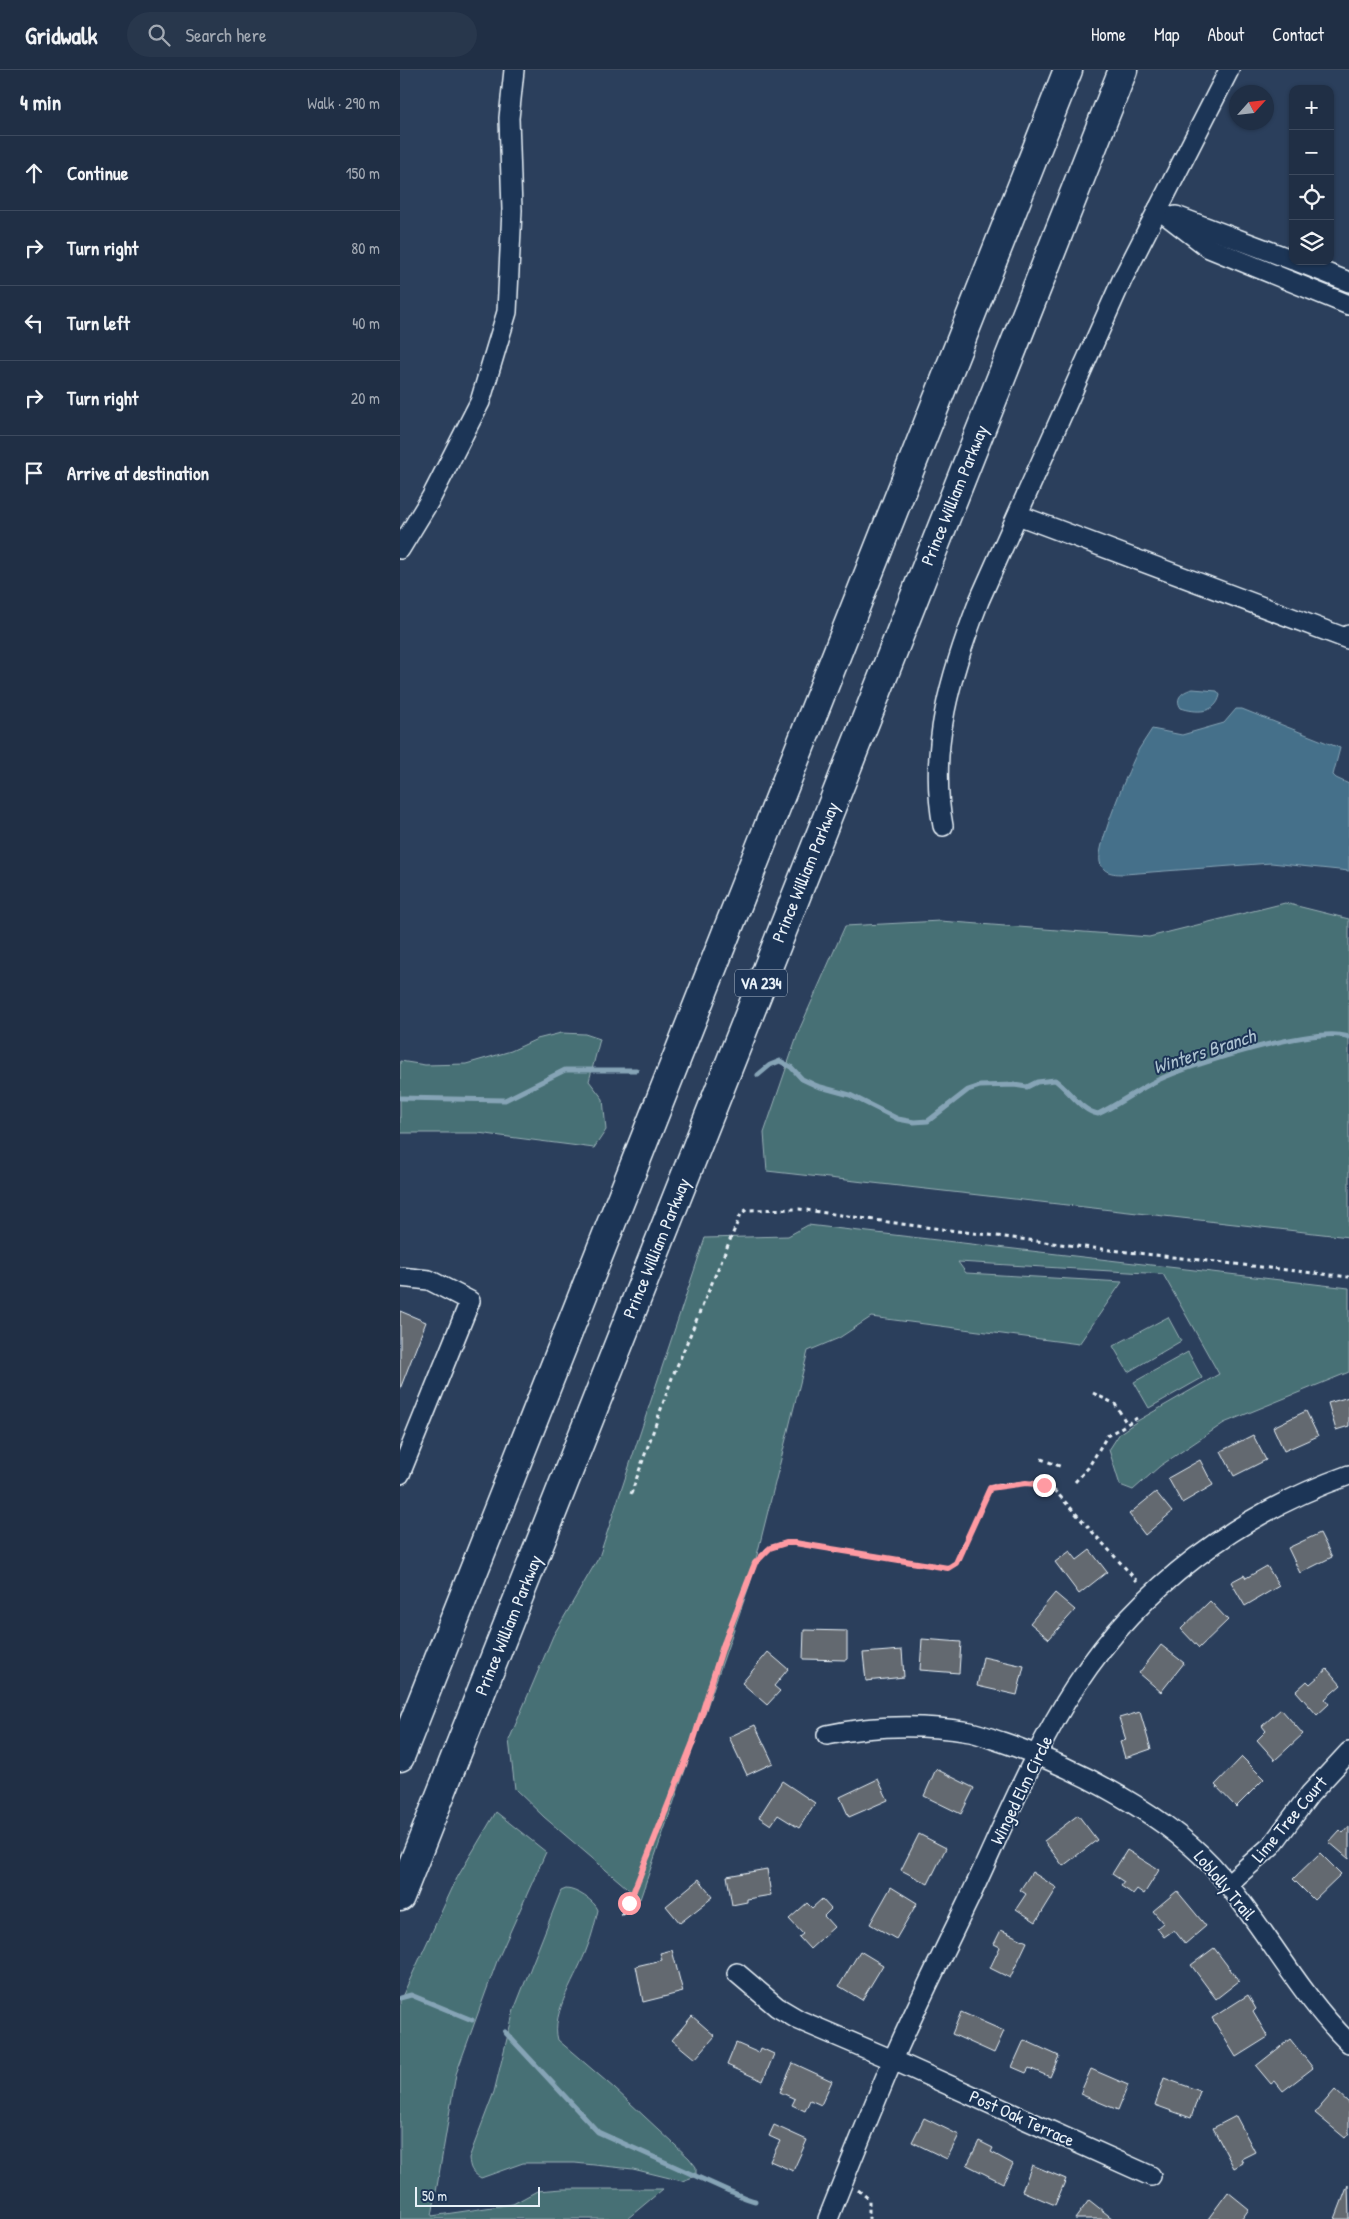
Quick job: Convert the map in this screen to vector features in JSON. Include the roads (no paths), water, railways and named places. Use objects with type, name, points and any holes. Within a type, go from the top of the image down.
[{"type":"highway","name":"VA 234","points":[[400,1757],[1068,70]]},
{"type":"highway","name":"Prince William Parkway","points":[[400,1897],[1123,70]]},
{"type":"street","points":[[400,549],[431,498],[480,402],[507,312],[512,210],[509,118],[514,70]]},
{"type":"street","points":[[943,826],[938,801],[941,734],[948,692],[961,649],[979,601],[1119,287],[1229,70]]},
{"type":"street","points":[[1158,209],[1289,258]]},
{"type":"street","points":[[1158,209],[1209,248],[1349,305]]},
{"type":"street","points":[[1306,265],[1349,282]]},
{"type":"street","points":[[1018,515],[1348,639],[1349,635]]},
{"type":"street","points":[[400,1277],[429,1280],[470,1300],[400,1474]]},
{"type":"street","name":"Winged Elm Circle","points":[[831,2211],[893,2060],[1037,1755],[1077,1684],[1107,1642],[1132,1612],[1167,1580],[1205,1550],[1245,1524],[1295,1497],[1349,1475]]},
{"type":"street","name":"Loblolly Trail","points":[[827,1735],[862,1727],[933,1727],[972,1732],[1037,1755],[1136,1806],[1168,1827],[1192,1846],[1228,1884],[1307,1996],[1349,2043]]},
{"type":"street","name":"Lime Tree Court","points":[[1228,1884],[1272,1845],[1310,1794],[1349,1752]]},
{"type":"street","name":"Post Oak Terrace","points":[[737,1973],[777,2007],[799,2020],[893,2060],[1151,2176]]},
{"type":"water","points":[[1193,689],[1217,691],[1220,695],[1218,701],[1210,709],[1205,710],[1193,711],[1181,708],[1179,698],[1186,691]]},
{"type":"water","points":[[1236,709],[1242,709],[1340,748],[1333,775],[1349,784],[1349,871],[1271,863],[1125,874],[1113,873],[1104,869],[1100,862],[1100,853],[1108,824],[1135,758],[1152,729],[1182,735],[1224,723]]},
{"type":"waterway","name":"Winters Branch","points":[[758,1075],[770,1065],[780,1061],[791,1067],[802,1079],[817,1086],[850,1095],[898,1119],[914,1122],[928,1121],[968,1090],[980,1086],[1014,1085],[1027,1087],[1037,1082],[1055,1080],[1086,1109],[1098,1114],[1158,1080],[1224,1056],[1310,1036],[1333,1035],[1349,1037]]},
{"type":"waterway","name":"Winters Branch","points":[[400,1098],[505,1100],[565,1070],[636,1070]]},
{"type":"waterway","points":[[400,1998],[411,1995],[472,2020]]},
{"type":"waterway","points":[[505,2032],[598,2132],[755,2201]]}]
